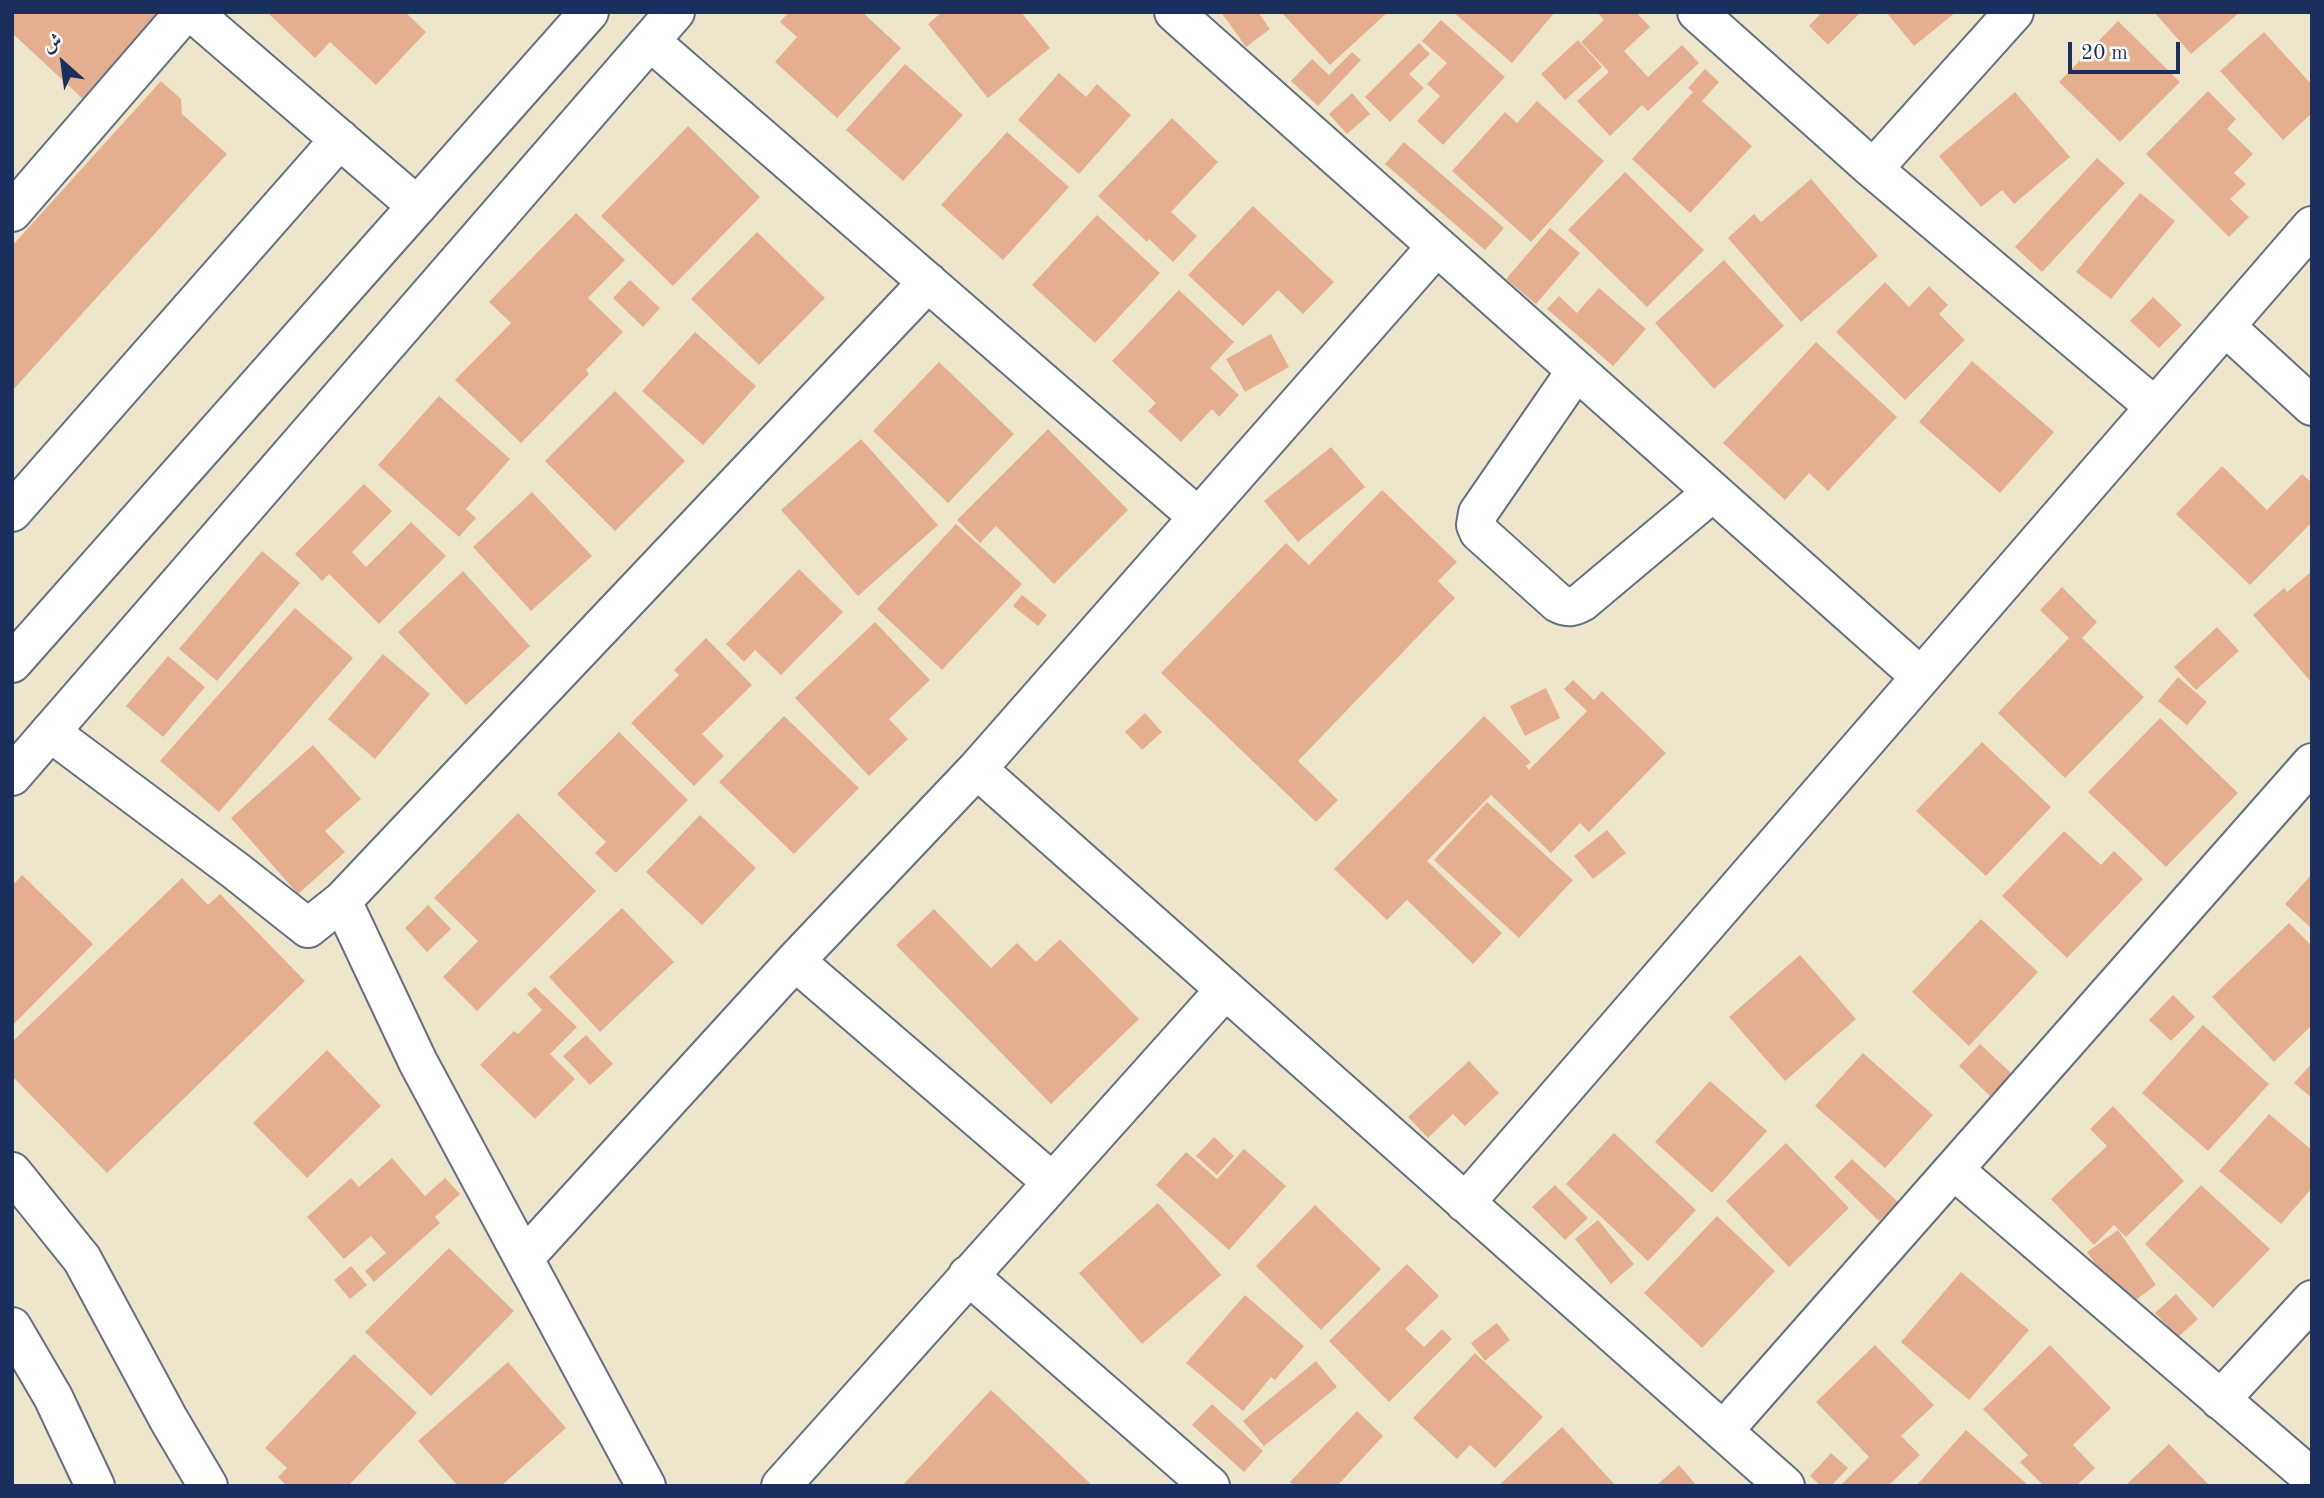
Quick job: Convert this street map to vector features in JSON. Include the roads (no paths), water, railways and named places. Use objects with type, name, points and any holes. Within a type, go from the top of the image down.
[{"type":"street","points":[[12,212],[185,12]]},
{"type":"street","points":[[192,12],[417,206]]},
{"type":"street","points":[[12,663],[589,12]]},
{"type":"street","points":[[12,776],[676,12]]},
{"type":"street","points":[[1174,12],[1921,677]]},
{"type":"street","points":[[1697,12],[1873,169],[2155,407]]},
{"type":"street","points":[[1873,169],[2014,12]]},
{"type":"street","points":[[650,41],[1198,517]]},
{"type":"street","points":[[12,513],[340,139]]},
{"type":"street","points":[[1465,1203],[2312,226]]},
{"type":"street","points":[[524,1258],[795,961],[977,769],[1437,246]]},
{"type":"street","points":[[50,732],[308,928],[342,901],[928,282]]},
{"type":"street","points":[[2225,326],[2312,406]]},
{"type":"street","points":[[1576,370],[1478,513],[1476,520],[1479,532],[1538,585],[1565,607],[1582,602],[1713,492]]},
{"type":"street","points":[[1723,1431],[2312,763]]},
{"type":"street","points":[[977,769],[1786,1486]]},
{"type":"street","points":[[342,901],[418,1062],[646,1486]]},
{"type":"street","points":[[795,961],[1052,1182]]},
{"type":"street","points":[[781,1486],[1225,990]]},
{"type":"street","points":[[1954,1170],[2312,1478]]},
{"type":"street","points":[[12,1172],[82,1259],[208,1486]]},
{"type":"street","points":[[968,1275],[1210,1486]]},
{"type":"street","points":[[2220,1400],[2312,1300]]},
{"type":"street","points":[[12,1327],[53,1396],[95,1486]]}]
